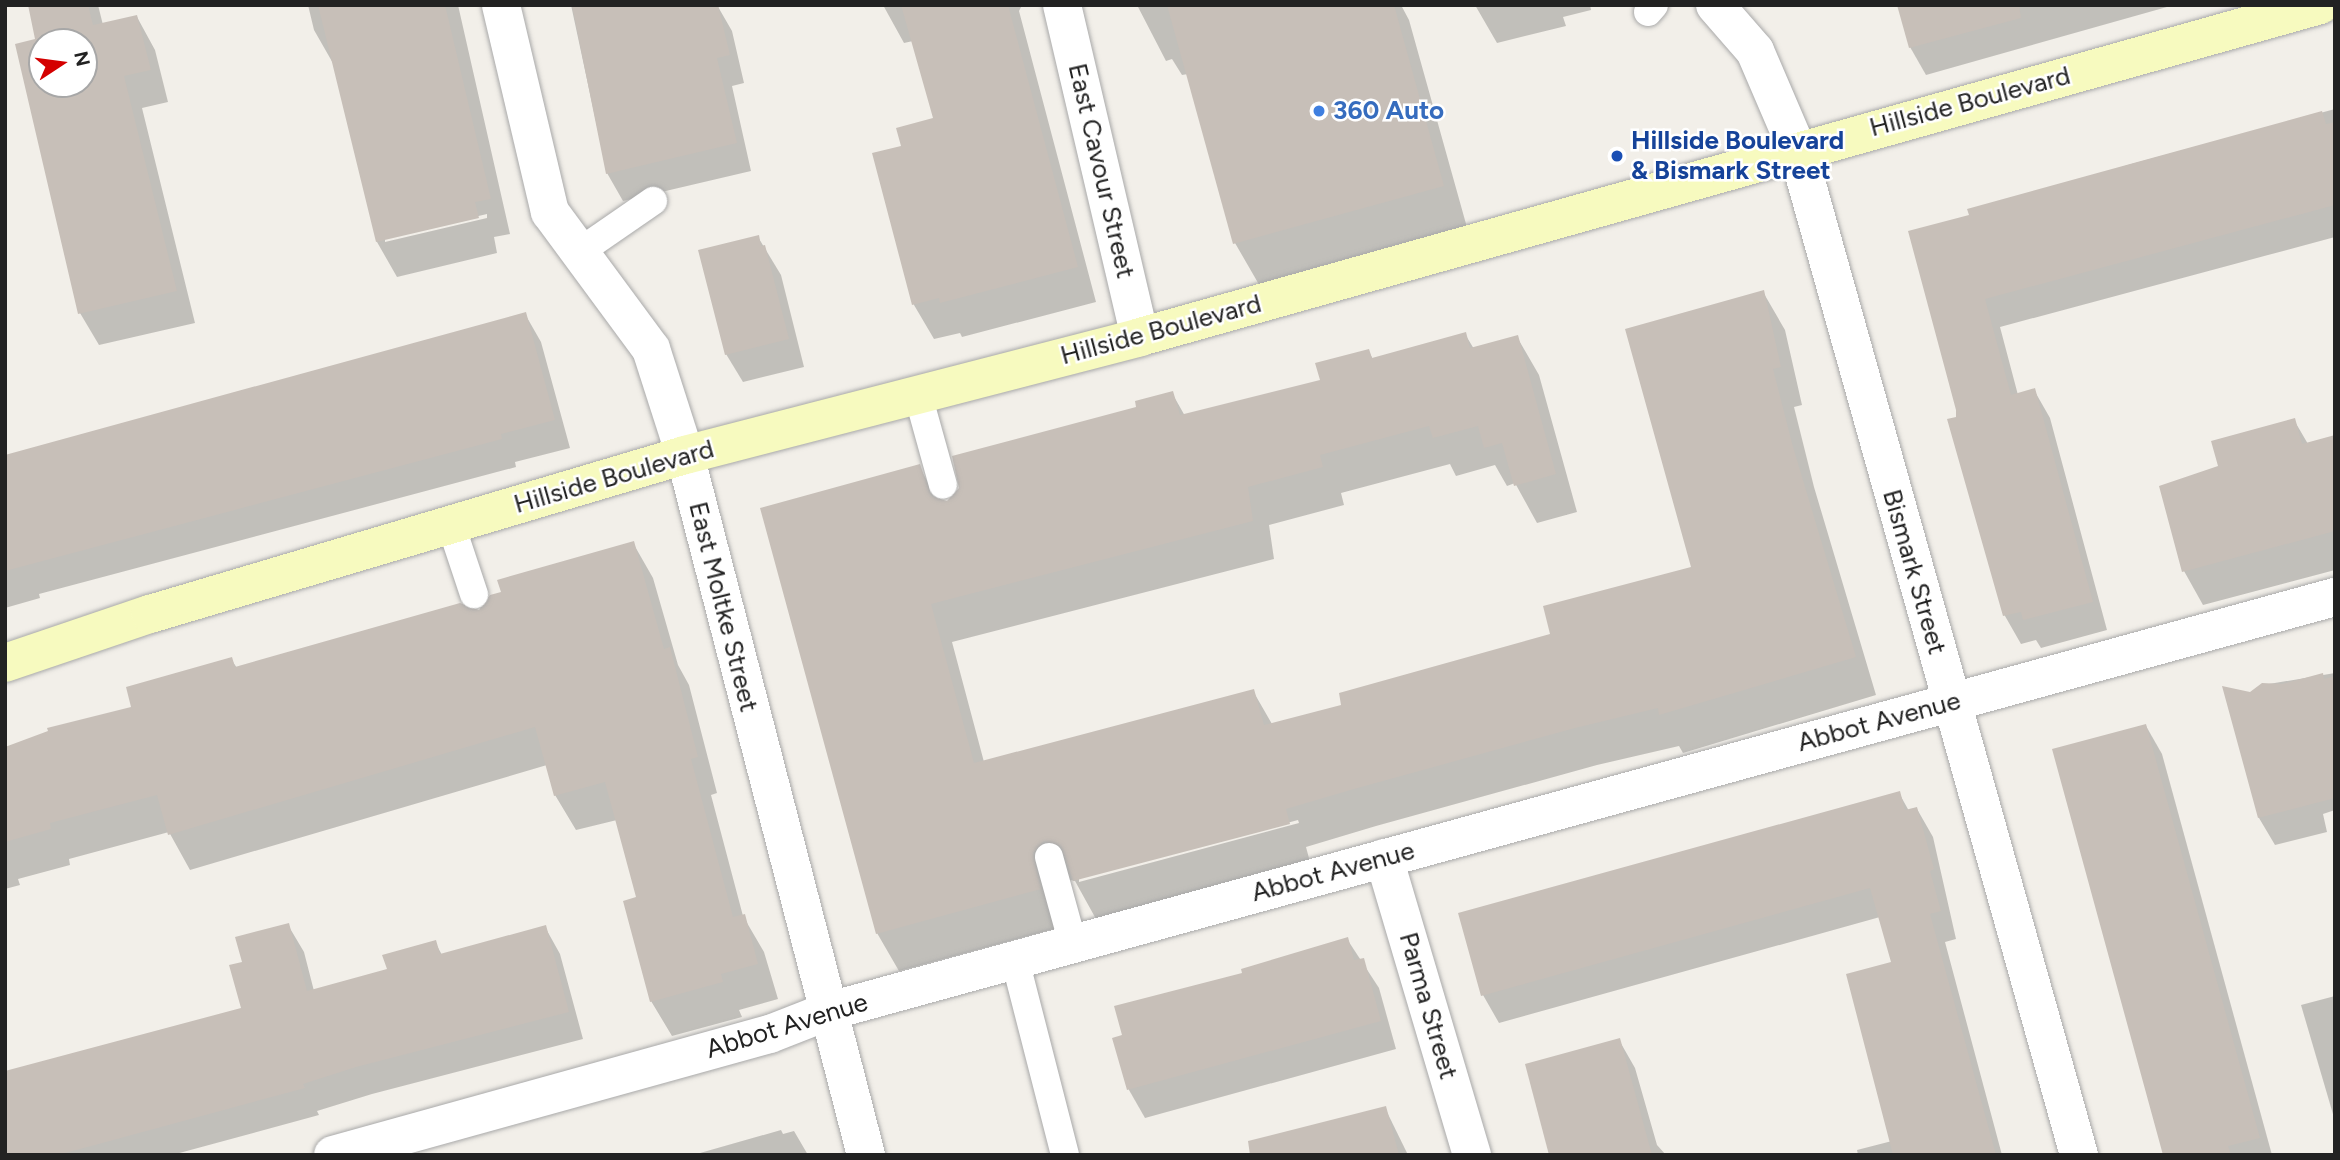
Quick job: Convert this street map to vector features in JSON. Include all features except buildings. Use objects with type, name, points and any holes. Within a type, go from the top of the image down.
[{"type":"main road","name":"Hillside Boulevard","points":[[5,663],[150,614],[685,455],[1140,337],[1797,149],[2320,5]]},
{"type":"street","name":"East Moltke Street","points":[[501,5],[550,212],[651,349],[685,455],[826,1012],[866,1155]]},
{"type":"street","name":"East Cavour Street","points":[[1062,5],[1140,337]]},
{"type":"street","name":"Bismark Street","points":[[1716,5],[1755,51],[1797,149],[2079,1155]]},
{"type":"street","name":"Abbot Avenue","points":[[332,1155],[770,1034],[826,1012],[2335,597]]},
{"type":"street","name":"Parma Street","points":[[1384,858],[1472,1155]]},
{"type":"lane","points":[[579,252],[653,201]]},
{"type":"lane","points":[[918,395],[943,485]]},
{"type":"lane","points":[[451,525],[474,594]]},
{"type":"lane","points":[[1049,857],[1073,944]]},
{"type":"lane","points":[[1015,960],[1065,1155]]},
{"type":"place","name":"360 Auto","points":[[1319,111]]},
{"type":"place","name":"Hillside Boulevard & Bismark Street","points":[[1617,156]]}]
